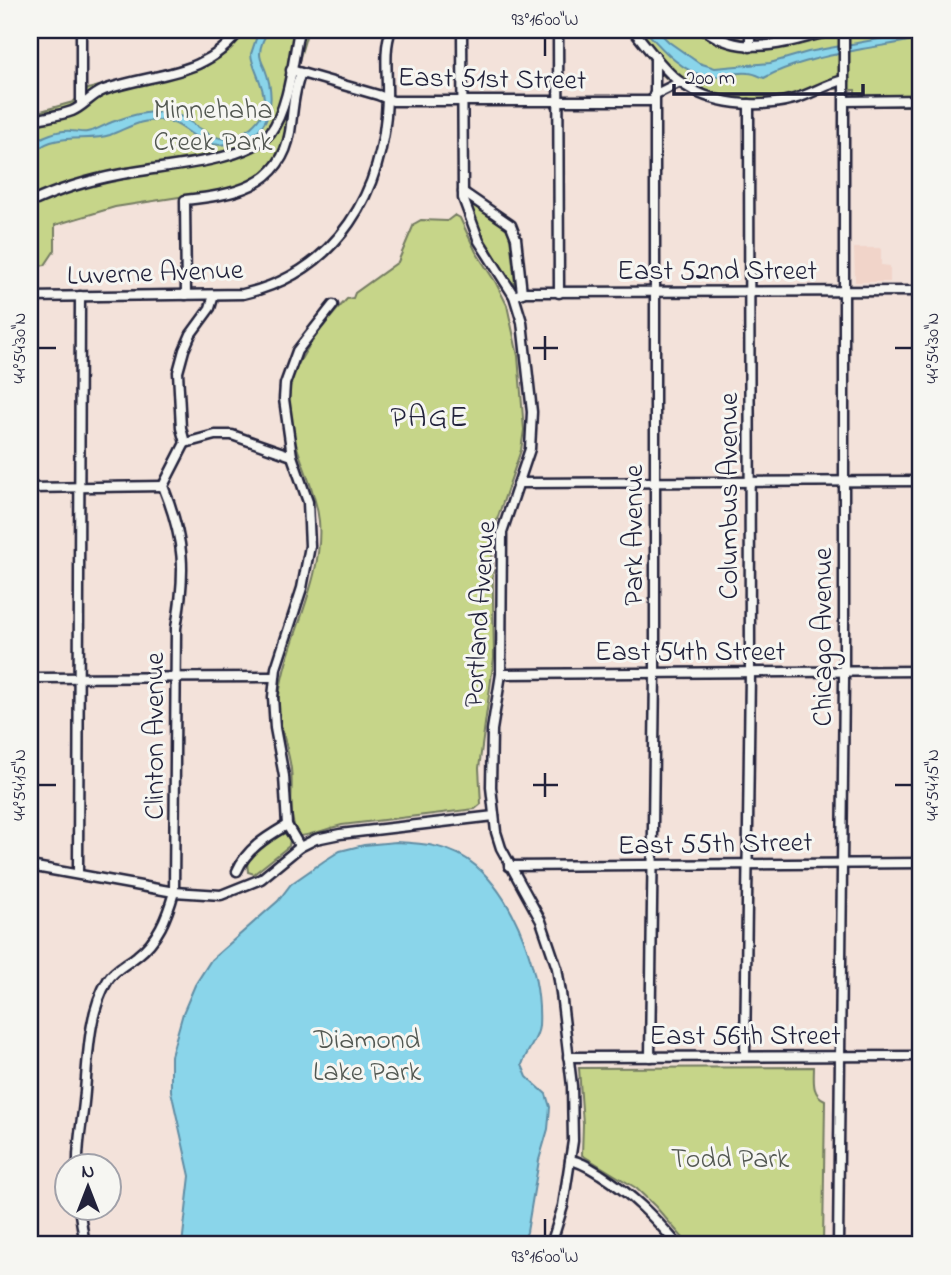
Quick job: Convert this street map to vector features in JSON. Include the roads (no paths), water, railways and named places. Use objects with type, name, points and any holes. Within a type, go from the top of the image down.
[{"type":"street","points":[[81,30],[81,104]]},
{"type":"street","points":[[30,121],[73,111],[92,95],[110,88],[205,62],[230,43],[240,30]]},
{"type":"street","points":[[30,203],[93,180],[194,163],[229,155],[258,144],[270,132],[278,118],[299,30]]},
{"type":"street","name":"Luverne Avenue","points":[[30,297],[214,295],[251,292],[301,270],[340,234],[364,201],[373,182],[383,142],[391,30]]},
{"type":"street","name":"Portland Avenue","points":[[462,30],[463,192],[468,215],[479,241],[518,295],[533,412],[530,449],[502,532],[502,674],[491,740],[491,787],[501,848],[541,921],[557,968],[573,1113],[563,1206],[551,1245]]},
{"type":"street","points":[[558,30],[559,293]]},
{"type":"street","points":[[633,30],[680,82],[705,95],[749,104],[779,103],[844,80]]},
{"type":"street","points":[[705,30],[721,40],[750,47],[790,42],[835,30]]},
{"type":"street","points":[[750,30],[750,47]]},
{"type":"street","name":"Chicago Avenue","points":[[838,1245],[845,482],[844,34]]},
{"type":"street","name":"Park Avenue","points":[[650,1057],[655,673],[655,56]]},
{"type":"street","name":"East 51st Street","points":[[291,70],[387,100],[558,101],[654,98],[680,82]]},
{"type":"street","points":[[186,295],[185,201],[241,191],[259,183],[268,174],[283,155],[288,143],[301,73]]},
{"type":"street","points":[[845,101],[921,100]]},
{"type":"street","name":"Columbus Avenue","points":[[745,1056],[750,672],[749,104]]},
{"type":"street","points":[[463,192],[511,225],[516,239],[518,295]]},
{"type":"street","name":"East 52nd Street","points":[[518,295],[921,291]]},
{"type":"street","points":[[30,488],[163,486],[185,443],[181,428],[180,362],[191,334],[210,309],[214,295]]},
{"type":"street","points":[[78,874],[80,296]]},
{"type":"street","points":[[300,847],[287,825],[284,776],[273,711],[274,677],[302,588],[310,546],[308,502],[292,456],[285,414],[285,384],[297,351],[333,304]]},
{"type":"street","points":[[185,443],[215,435],[232,435],[292,456]]},
{"type":"street","points":[[519,483],[921,481]]},
{"type":"street","name":"Clinton Avenue","points":[[78,1152],[85,1075],[99,999],[108,979],[138,956],[158,933],[174,892],[176,628],[184,559],[177,522],[163,486]]},
{"type":"street","name":"East 54th Street","points":[[502,674],[921,671]]},
{"type":"street","points":[[30,678],[274,677]]},
{"type":"street","points":[[30,866],[174,892],[205,895],[235,891],[261,879],[300,847],[316,839],[494,816]]},
{"type":"street","points":[[237,871],[242,859],[264,838],[287,825]]},
{"type":"street","name":"East 55th Street","points":[[509,866],[921,863]]},
{"type":"street","name":"East 56th Street","points":[[568,1057],[921,1056]]},
{"type":"street","points":[[570,1160],[579,1161],[623,1188],[646,1208],[678,1245]]},
{"type":"street","points":[[81,1222],[85,1245]]},
{"type":"water","points":[[259,30],[269,30],[260,54],[271,98],[266,120],[250,136],[227,144],[210,144],[173,123],[161,120],[135,124],[102,137],[53,141],[37,150],[30,183],[32,145],[55,133],[90,131],[124,118],[158,112],[176,115],[215,137],[237,136],[251,127],[264,108],[262,87],[251,54]]},
{"type":"water","points":[[645,30],[657,30],[699,63],[715,68],[770,63],[808,52],[895,36],[910,30],[921,30],[921,37],[812,60],[764,78],[743,73],[710,77],[682,66]]},
{"type":"water","name":"Diamond Lake Park","points":[[396,842],[448,850],[476,866],[503,898],[524,939],[531,961],[539,1005],[539,1026],[522,1065],[527,1077],[546,1094],[550,1107],[548,1129],[522,1245],[182,1245],[190,1176],[171,1091],[171,1056],[183,1013],[195,985],[211,960],[278,901],[291,884],[340,851],[364,845]]},
{"type":"district","name":"PAGE","points":[[430,416]]},
{"type":"park label","name":"Minnehaha Creek Park","points":[[213,124]]},
{"type":"park label","name":"Todd Park","points":[[730,1157]]}]
